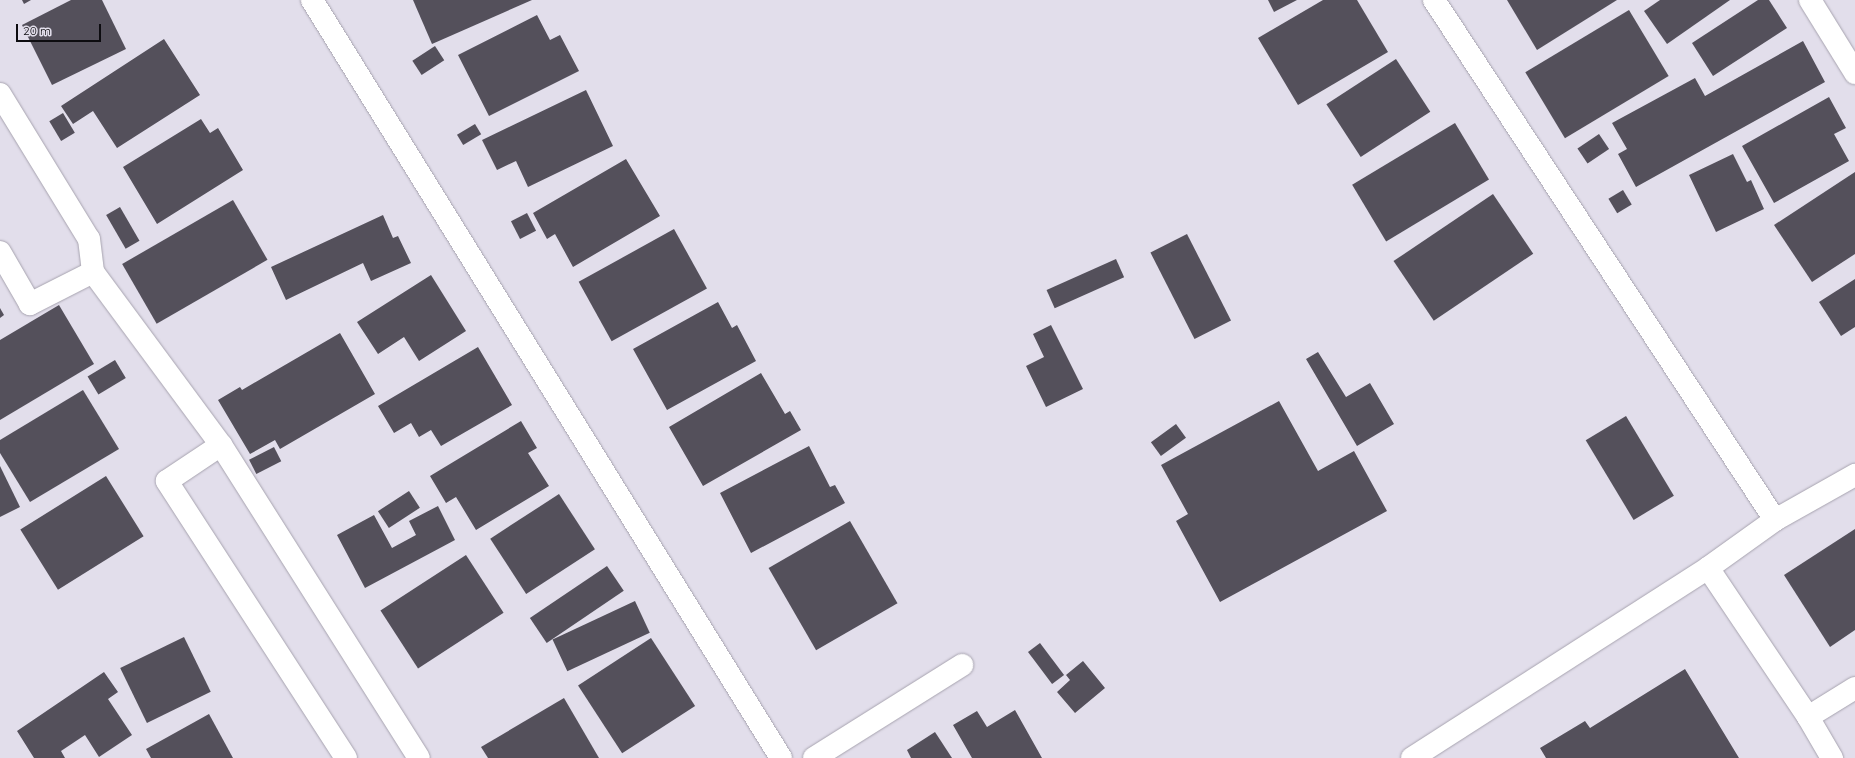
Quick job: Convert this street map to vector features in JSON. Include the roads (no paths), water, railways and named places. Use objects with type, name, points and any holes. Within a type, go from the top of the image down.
[{"type":"street","points":[[312,0],[781,758]]},
{"type":"street","points":[[1434,0],[1775,520]]},
{"type":"street","points":[[1810,0],[1855,73]]},
{"type":"street","points":[[0,94],[89,239],[93,272],[221,445],[419,758]]},
{"type":"street","points":[[0,252],[30,304],[93,272]]},
{"type":"street","points":[[221,445],[167,481],[346,758]]},
{"type":"street","points":[[1412,758],[1708,568],[1775,520],[1855,475]]},
{"type":"street","points":[[1708,568],[1808,717],[1832,758]]},
{"type":"street","points":[[814,758],[962,665]]},
{"type":"street","points":[[1808,717],[1855,688]]}]
